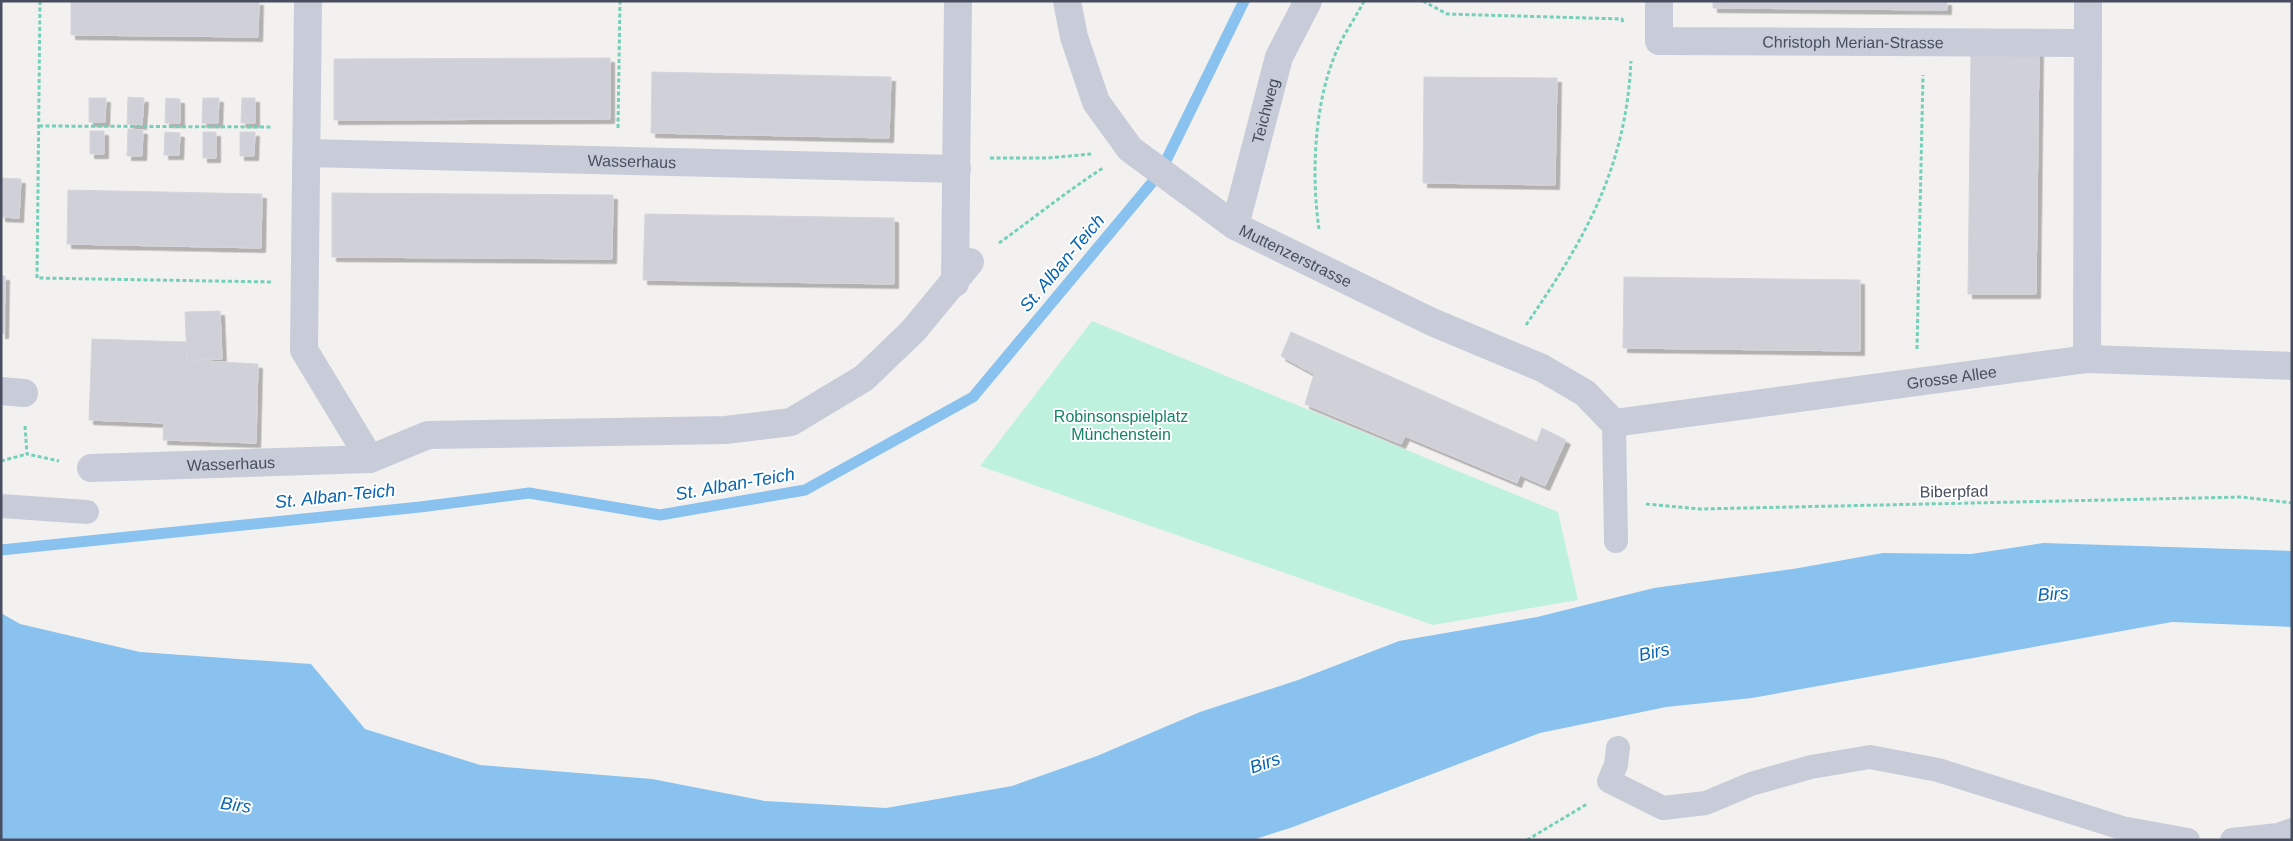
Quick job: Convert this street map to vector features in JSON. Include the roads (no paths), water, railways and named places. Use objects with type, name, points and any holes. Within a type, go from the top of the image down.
[{"type":"street","points":[[308,1],[304,350],[370,459]]},
{"type":"street","points":[[956,163],[958,1]]},
{"type":"street","name":"Muttenzerstrasse","points":[[1067,1],[1074,37],[1096,102],[1130,150],[1235,226],[1432,322],[1542,368],[1585,394],[1614,423]]},
{"type":"street","name":"Teichweg","points":[[1235,226],[1279,57],[1308,1]]},
{"type":"street","name":"Christoph Merian-Strasse","points":[[1659,1],[1659,41],[2087,43]]},
{"type":"street","points":[[2087,359],[2088,1]]},
{"type":"street","name":"Wasserhaus","points":[[91,468],[370,459],[428,435],[726,430],[791,422],[864,378],[913,331],[962,273],[956,163],[617,160],[307,153]]},
{"type":"street","name":"Grosse Allee","points":[[1614,423],[2087,359],[2292,366]]},
{"type":"lane","points":[[1614,423],[1616,541]]},
{"type":"lane","points":[[1,506],[87,512]]},
{"type":"lane","points":[[1618,748],[1616,764],[1609,781],[1663,808],[1706,803],[1750,784],[1810,767],[1870,756],[1938,770],[2122,828],[2188,840]]},
{"type":"lane","points":[[2232,840],[2278,835],[2292,830]]},
{"type":"water","name":"Birs","points":[[2043,543],[2292,551],[2292,627],[2172,622],[1752,698],[1666,707],[1540,733],[1293,827],[1252,840],[1,840],[1,613],[20,624],[140,652],[311,664],[365,729],[480,765],[652,779],[765,801],[886,808],[1012,786],[1097,756],[1200,712],[1298,680],[1399,641],[1537,617],[1654,588],[1793,569],[1883,553],[1971,554]]},
{"type":"waterway","name":"St. Alban-Teich","points":[[1,550],[420,507],[529,493],[660,515],[805,490],[973,397],[1160,173],[1244,1]]},
{"type":"park label","name":"Robinsonspielplatz Münchenstein","points":[[1121,425]]}]
